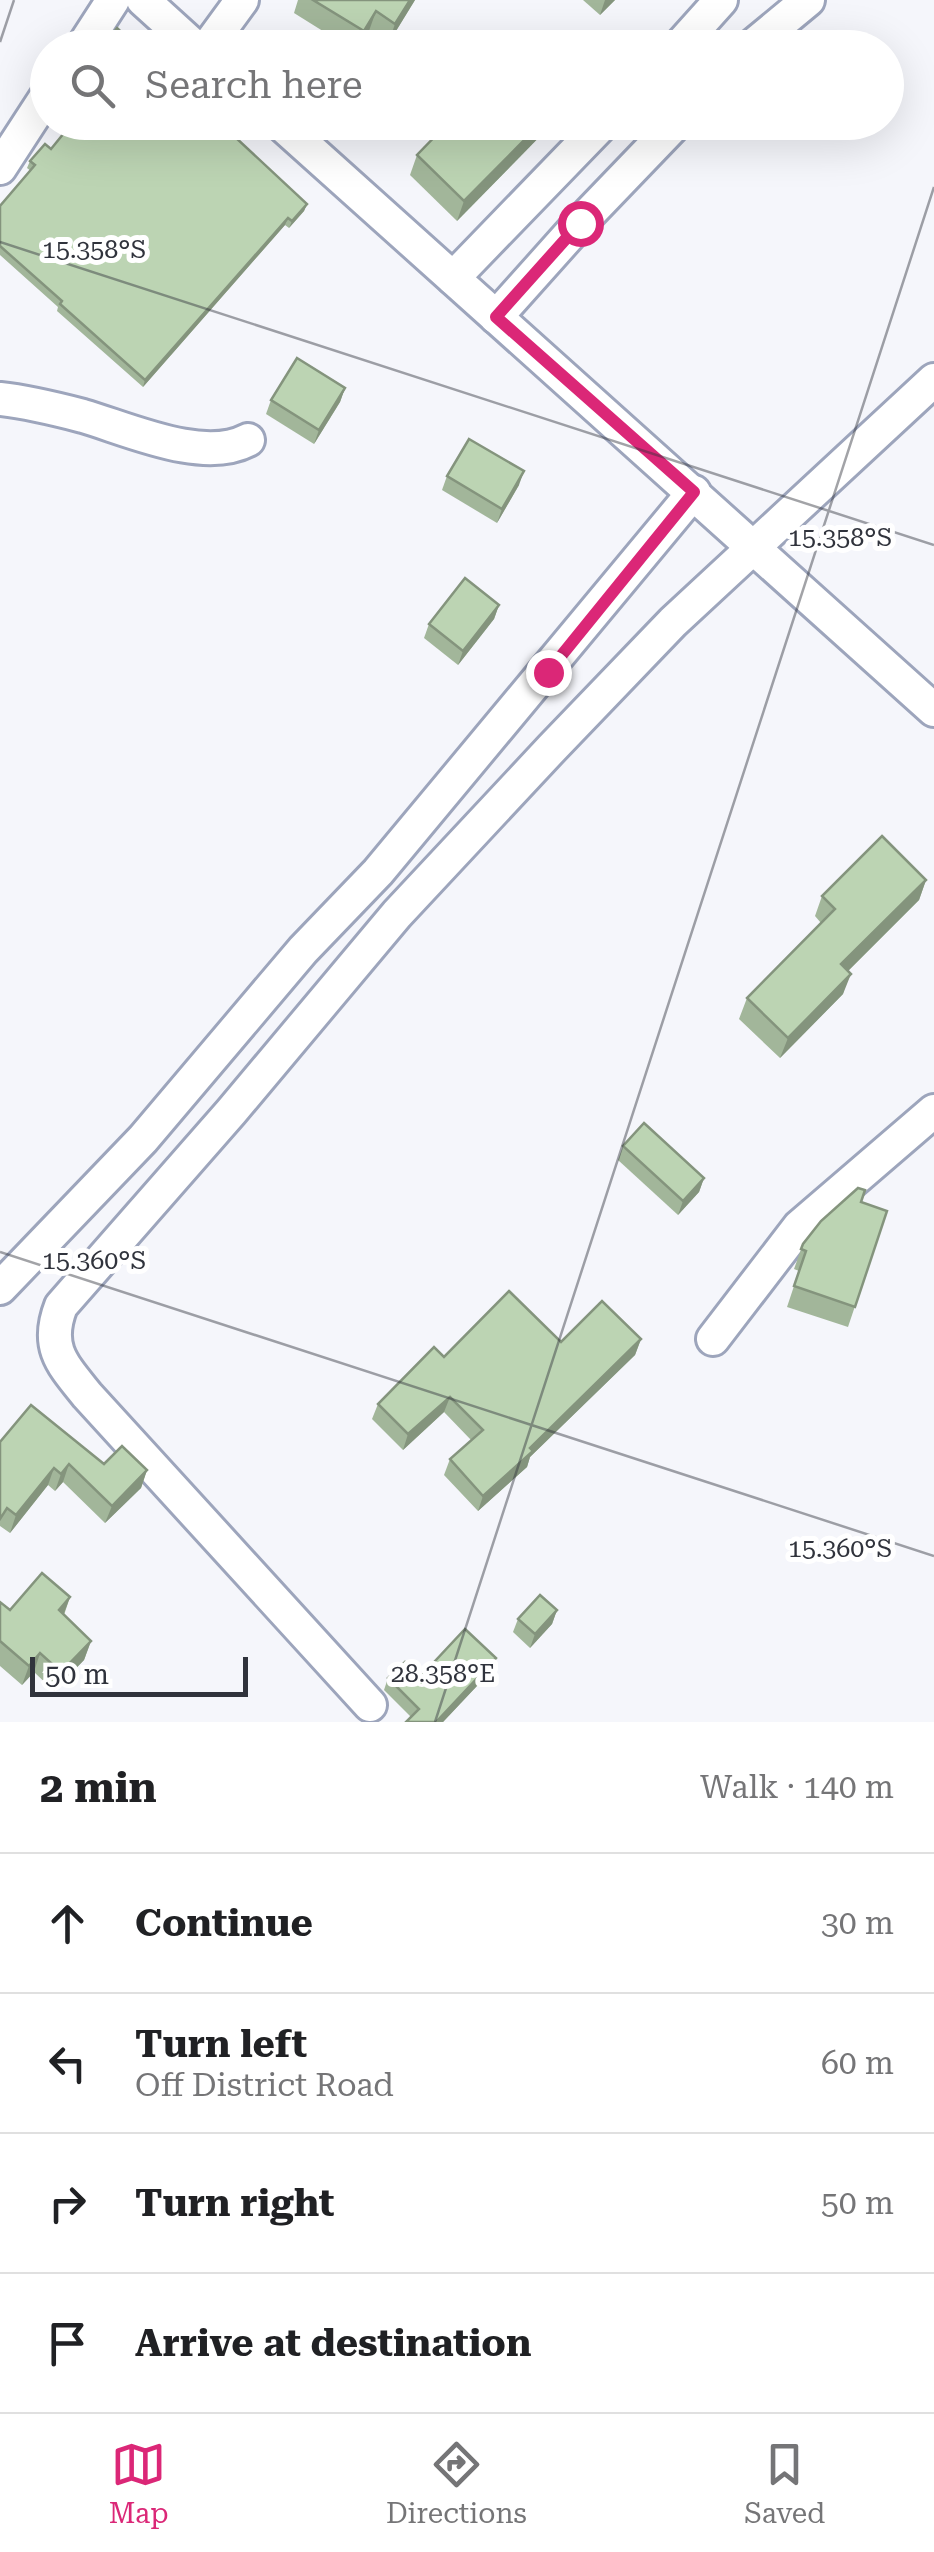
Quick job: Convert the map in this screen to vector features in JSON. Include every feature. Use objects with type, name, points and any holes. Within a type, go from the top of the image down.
[{"type":"street","points":[[94,30],[114,0]]},
{"type":"street","points":[[143,0],[176,30]]},
{"type":"street","points":[[220,30],[242,0]]},
{"type":"street","points":[[694,30],[721,0]]},
{"type":"street","points":[[772,30],[808,0]]},
{"type":"street","points":[[0,168],[30,122]]},
{"type":"street","points":[[299,140],[934,710]]},
{"type":"street","points":[[453,278],[587,140]]},
{"type":"street","points":[[496,317],[660,140]]},
{"type":"street","points":[[370,1705],[87,1396],[60,1361],[54,1338],[61,1306],[397,914],[672,622],[934,380]]},
{"type":"street","points":[[0,399],[84,416],[158,441],[230,446],[248,440]]},
{"type":"street","points":[[0,1288],[143,1138],[303,950],[390,858],[694,492]]},
{"type":"street","points":[[713,1338],[799,1227],[934,1111]]},
{"type":"building","points":[[313,0],[410,0],[395,24],[376,11],[362,30]]},
{"type":"building","points":[[58,140],[238,140],[307,204],[292,221],[288,218],[145,380],[0,246],[0,206],[35,165],[30,161],[45,144],[51,149]]},
{"type":"building","points":[[432,140],[524,140],[464,201],[417,155]]},
{"type":"building","points":[[297,358],[345,388],[319,430],[271,400]]},
{"type":"building","points":[[469,439],[524,471],[502,509],[447,476]]},
{"type":"building","points":[[465,578],[499,605],[463,651],[429,624]]},
{"type":"building","points":[[882,836],[926,880],[841,964],[851,974],[788,1038],[747,998],[835,909],[822,896]]},
{"type":"building","points":[[644,1123],[704,1178],[683,1201],[623,1146]]},
{"type":"building","points":[[858,1188],[865,1190],[861,1202],[887,1211],[855,1307],[794,1286],[806,1251],[801,1249],[803,1244],[821,1221]]},
{"type":"building","points":[[509,1291],[561,1342],[602,1301],[641,1339],[530,1448],[533,1451],[483,1496],[450,1459],[483,1430],[450,1397],[408,1434],[378,1404],[434,1347],[444,1357]]},
{"type":"building","points":[[31,1405],[104,1464],[122,1446],[147,1470],[112,1506],[69,1464],[61,1474],[54,1468],[16,1515],[7,1508],[0,1519],[0,1442]]},
{"type":"building","points":[[42,1573],[70,1597],[59,1610],[91,1641],[61,1672],[40,1653],[29,1666],[0,1641],[0,1602],[10,1610]]},
{"type":"building","points":[[540,1595],[557,1610],[535,1634],[518,1619]]},
{"type":"building","points":[[465,1629],[496,1658],[436,1722],[406,1722],[419,1709],[388,1678],[405,1662],[421,1676]]},
{"type":"route","points":[[548,672],[694,492],[496,317],[580,223]]}]
